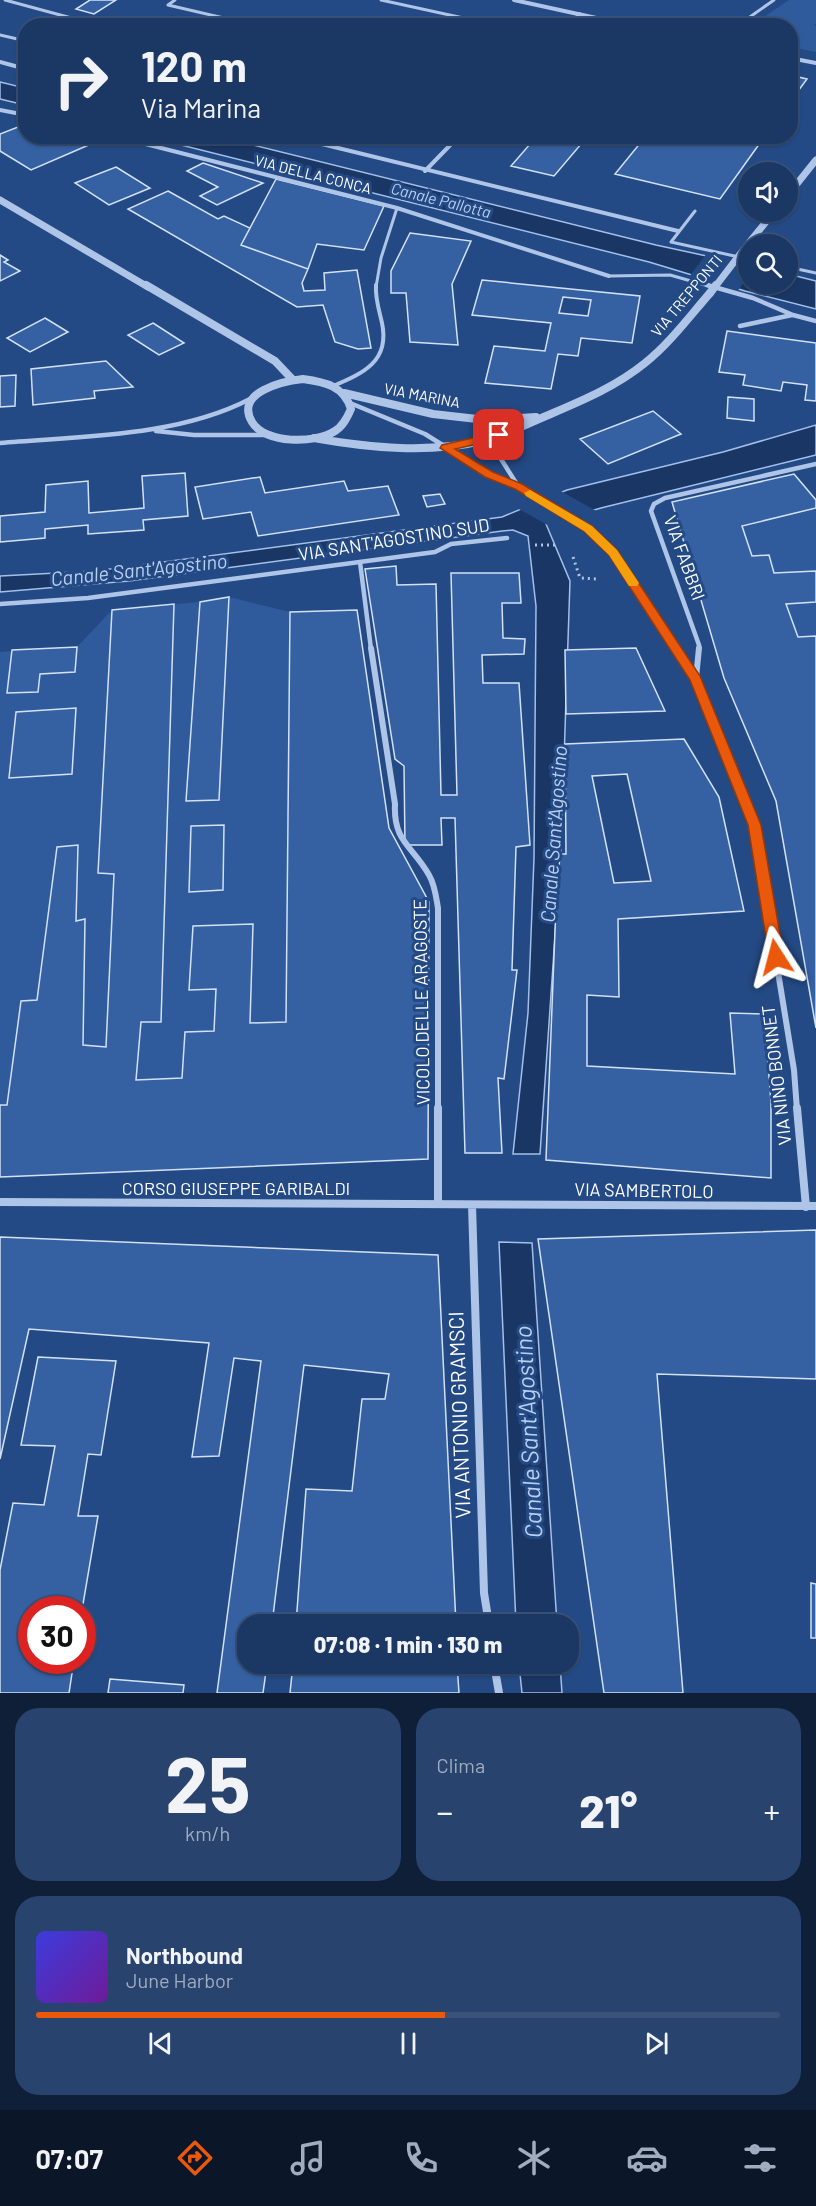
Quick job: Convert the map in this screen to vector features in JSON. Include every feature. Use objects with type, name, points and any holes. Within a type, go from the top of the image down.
[{"type":"street","points":[[514,0],[598,18]]},
{"type":"street","points":[[748,18],[774,0]]},
{"type":"street","points":[[576,18],[580,14]]},
{"type":"street","points":[[798,60],[816,63]]},
{"type":"street","points":[[0,62],[18,67]]},
{"type":"street","points":[[0,110],[18,113]]},
{"type":"street","name":"VIA DELLA CONCA","points":[[145,144],[397,208],[609,276],[670,275],[753,298],[793,315],[816,321]]},
{"type":"street","name":"VIA DELLA CONCA","points":[[320,144],[678,231]]},
{"type":"street","points":[[424,171],[451,144]]},
{"type":"street","points":[[798,182],[816,160]]},
{"type":"street","points":[[0,200],[241,341],[274,362],[293,380]]},
{"type":"street","points":[[695,211],[671,242],[738,257]]},
{"type":"street","name":"VIA TREPPONTI","points":[[546,416],[596,394],[644,364],[680,330],[766,222]]},
{"type":"street","points":[[798,269],[816,273]]},
{"type":"street","points":[[741,326],[793,315]]},
{"type":"street","points":[[0,443],[150,430],[229,410],[268,387],[293,380],[312,380],[333,386],[344,393],[350,402],[349,417],[344,424],[336,430],[314,438]]},
{"type":"street","name":"VIA MARINA","points":[[344,393],[391,405],[486,420],[546,416]]},
{"type":"street","points":[[254,397],[249,407],[250,418],[257,428],[269,435]]},
{"type":"street","name":"VIA NINO BONNET","points":[[350,402],[425,434],[489,474],[519,487],[588,529],[613,552],[696,679],[754,825],[794,1070],[806,1207]]},
{"type":"street","points":[[150,430],[194,435],[269,435],[291,440],[314,438],[348,444],[419,449],[446,448],[485,440],[546,416]]},
{"type":"street","name":"VIA NINO BONNET","points":[[513,430],[505,438],[501,459],[519,487]]},
{"type":"street","name":"VIA FABBRI","points":[[696,679],[699,645],[651,511],[654,504],[664,498],[816,464]]},
{"type":"street","name":"VIA SANT'AGOSTINO SUD","points":[[0,604],[88,598],[435,552],[451,544],[507,538]]},
{"type":"street","name":"VICOLO DELLE ARAGOSTE","points":[[360,562],[378,704],[395,804],[394,821],[400,839],[429,875],[435,890],[438,908],[438,1204]]},
{"type":"street","name":"CORSO GIUSEPPE GARIBALDI","points":[[0,1202],[472,1205]]},
{"type":"street","name":"VIA SAMBERTOLO","points":[[472,1205],[816,1206]]},
{"type":"street","name":"VIA ANTONIO GRAMSCI","points":[[472,1205],[484,1593],[487,1614]]},
{"type":"street","points":[[496,1674],[499,1693]]},
{"type":"lane","points":[[5,0],[71,18]]},
{"type":"lane","points":[[175,0],[168,5],[224,18]]},
{"type":"lane","points":[[381,0],[463,18]]},
{"type":"lane","points":[[0,35],[18,39]]},
{"type":"lane","points":[[333,386],[357,376],[381,356],[384,340],[376,292],[378,266],[397,208]]},
{"type":"path","points":[[526,545],[566,545]]},
{"type":"path","points":[[571,551],[580,578],[602,580]]},
{"type":"shaded area","points":[[789,0],[816,0],[816,23],[814,25],[816,26],[816,52],[798,48],[798,18],[762,18]]},
{"type":"shaded area","points":[[816,509],[816,745],[742,527]]},
{"type":"shaded area","points":[[229,597],[290,612],[286,1022],[182,1078],[136,1080],[0,1105],[0,652],[77,647],[112,610]]},
{"type":"water","points":[[0,82],[18,86],[18,103],[0,99]]},
{"type":"water","name":"Canale Pallotta","points":[[177,144],[249,144],[656,245],[738,263],[738,289],[649,262]]},
{"type":"water","points":[[798,276],[816,281],[816,309],[757,294],[798,294]]},
{"type":"water","name":"Canale Sant'Agostino","points":[[816,425],[816,455],[601,508],[546,524],[570,581],[561,849],[540,1154],[513,1154],[528,1013],[534,858],[536,606],[528,536],[513,530],[502,531],[129,581],[0,592],[0,576],[95,571],[502,517],[567,490],[723,452]]},
{"type":"water","name":"Canale Sant'Agostino","points":[[499,1242],[532,1243],[556,1614],[516,1614]]},
{"type":"water","points":[[520,1674],[561,1674],[562,1693],[522,1693]]},
{"type":"pier","points":[[707,253],[738,260],[737,292],[689,277]]},
{"type":"pier","points":[[559,490],[598,512],[551,527],[517,508]]},
{"type":"building","points":[[90,0],[116,0],[94,14],[76,9]]},
{"type":"building","points":[[798,77],[807,79],[798,91]]},
{"type":"building","points":[[18,127],[18,144],[91,144],[31,170],[0,151],[0,134]]},
{"type":"building","points":[[530,144],[581,144],[554,176],[511,166]]},
{"type":"building","points":[[639,144],[759,144],[746,162],[738,162],[738,174],[720,199],[615,174]]},
{"type":"building","points":[[203,163],[263,183],[217,205],[200,196],[218,187],[187,171]]},
{"type":"building","points":[[116,167],[150,188],[109,205],[75,183]]},
{"type":"building","points":[[276,179],[384,206],[364,250],[317,244],[308,269],[241,245]]},
{"type":"building","points":[[168,191],[218,219],[224,216],[250,228],[241,245],[308,269],[302,283],[304,291],[325,290],[324,273],[357,270],[371,348],[358,349],[335,342],[323,305],[297,307],[128,209]]},
{"type":"building","points":[[410,233],[471,241],[452,284],[458,345],[410,342],[406,293],[391,293],[391,271]]},
{"type":"building","points":[[0,255],[8,260],[4,262],[20,271],[0,281]]},
{"type":"building","points":[[482,280],[640,296],[632,343],[581,338],[578,356],[558,354],[551,389],[485,383],[494,346],[545,351],[551,323],[472,315]],"holes":[[[563,297],[591,300],[588,316],[559,313]]]},
{"type":"building","points":[[45,318],[68,332],[30,352],[7,338]]},
{"type":"building","points":[[153,323],[184,343],[159,355],[128,335]]},
{"type":"building","points":[[727,331],[816,343],[816,401],[805,400],[807,385],[783,382],[781,391],[743,385],[745,375],[719,372]]},
{"type":"building","points":[[106,361],[133,387],[94,391],[95,398],[33,405],[31,369]]},
{"type":"building","points":[[16,375],[15,406],[0,407],[0,376]]},
{"type":"building","points":[[728,397],[754,399],[754,421],[727,418]]},
{"type":"building","points":[[653,411],[681,434],[608,464],[580,439]]},
{"type":"building","points":[[185,473],[188,516],[143,520],[144,530],[88,534],[88,525],[45,529],[45,538],[0,542],[0,516],[45,512],[46,485],[88,481],[89,513],[144,508],[142,476]]},
{"type":"building","points":[[794,474],[816,500],[816,508],[742,526],[752,556],[769,555],[774,573],[816,571],[816,602],[786,604],[798,637],[816,636],[816,1028],[776,801],[724,678],[672,502]]},
{"type":"building","points":[[260,477],[265,493],[344,481],[348,491],[388,486],[399,515],[258,536],[251,512],[203,519],[195,487]]},
{"type":"building","points":[[440,494],[445,504],[427,507],[423,496]]},
{"type":"building","points":[[396,566],[397,585],[436,584],[441,795],[457,795],[451,573],[519,573],[521,603],[502,603],[503,638],[525,639],[524,654],[482,655],[483,683],[519,683],[530,845],[516,847],[512,970],[517,970],[504,1079],[498,1078],[502,1153],[465,1153],[455,818],[441,818],[442,845],[405,845],[404,766],[395,759],[365,569]]},
{"type":"building","points":[[229,597],[219,800],[186,801],[200,602]]},
{"type":"building","points":[[174,604],[161,1022],[141,1022],[136,1080],[182,1078],[185,1032],[214,1031],[216,989],[189,990],[193,926],[253,924],[250,1023],[286,1022],[290,612],[357,610],[389,828],[429,902],[428,1159],[0,1177],[0,1105],[7,1105],[21,1001],[37,1000],[57,847],[78,845],[76,921],[85,919],[83,1045],[106,1047],[114,874],[98,873],[112,610]]},
{"type":"building","points":[[77,647],[75,672],[40,674],[38,692],[7,693],[12,650]]},
{"type":"building","points":[[636,648],[665,711],[566,714],[565,650]]},
{"type":"building","points":[[76,708],[72,774],[9,778],[16,712]]},
{"type":"building","points":[[684,739],[719,797],[744,911],[618,919],[619,997],[587,995],[587,1066],[735,1074],[730,1013],[764,1014],[771,1102],[771,1178],[546,1160],[556,905],[560,854],[566,854],[565,744]],"holes":[[[627,774],[651,881],[614,883],[592,776]]]},
{"type":"building","points":[[224,825],[223,890],[189,892],[191,826]]},
{"type":"building","points":[[816,1230],[816,1379],[657,1374],[683,1693],[604,1693],[538,1239]]},
{"type":"building","points":[[0,1237],[438,1255],[456,1614],[297,1614],[306,1489],[352,1491],[362,1399],[385,1399],[389,1374],[304,1365],[273,1614],[237,1614],[237,1674],[266,1674],[263,1693],[217,1693],[261,1361],[234,1358],[219,1456],[192,1457],[209,1343],[29,1329],[0,1459]]},
{"type":"building","points":[[38,1357],[116,1361],[101,1455],[88,1454],[78,1516],[98,1516],[84,1596],[18,1596],[18,1674],[72,1674],[69,1693],[0,1693],[0,1570],[13,1503],[44,1505],[55,1446],[21,1445]]},
{"type":"building","points":[[811,1583],[816,1584],[816,1638],[811,1638]]},
{"type":"building","points":[[292,1674],[458,1674],[459,1693],[290,1693]]},
{"type":"building","points":[[110,1679],[184,1685],[183,1693],[108,1693]]},
{"type":"slow traffic","points":[[530,493],[588,529],[613,552],[633,583]]},
{"type":"route","points":[[499,435],[446,448],[489,474],[519,487],[588,529],[613,552],[696,679],[754,825],[776,957]]}]
